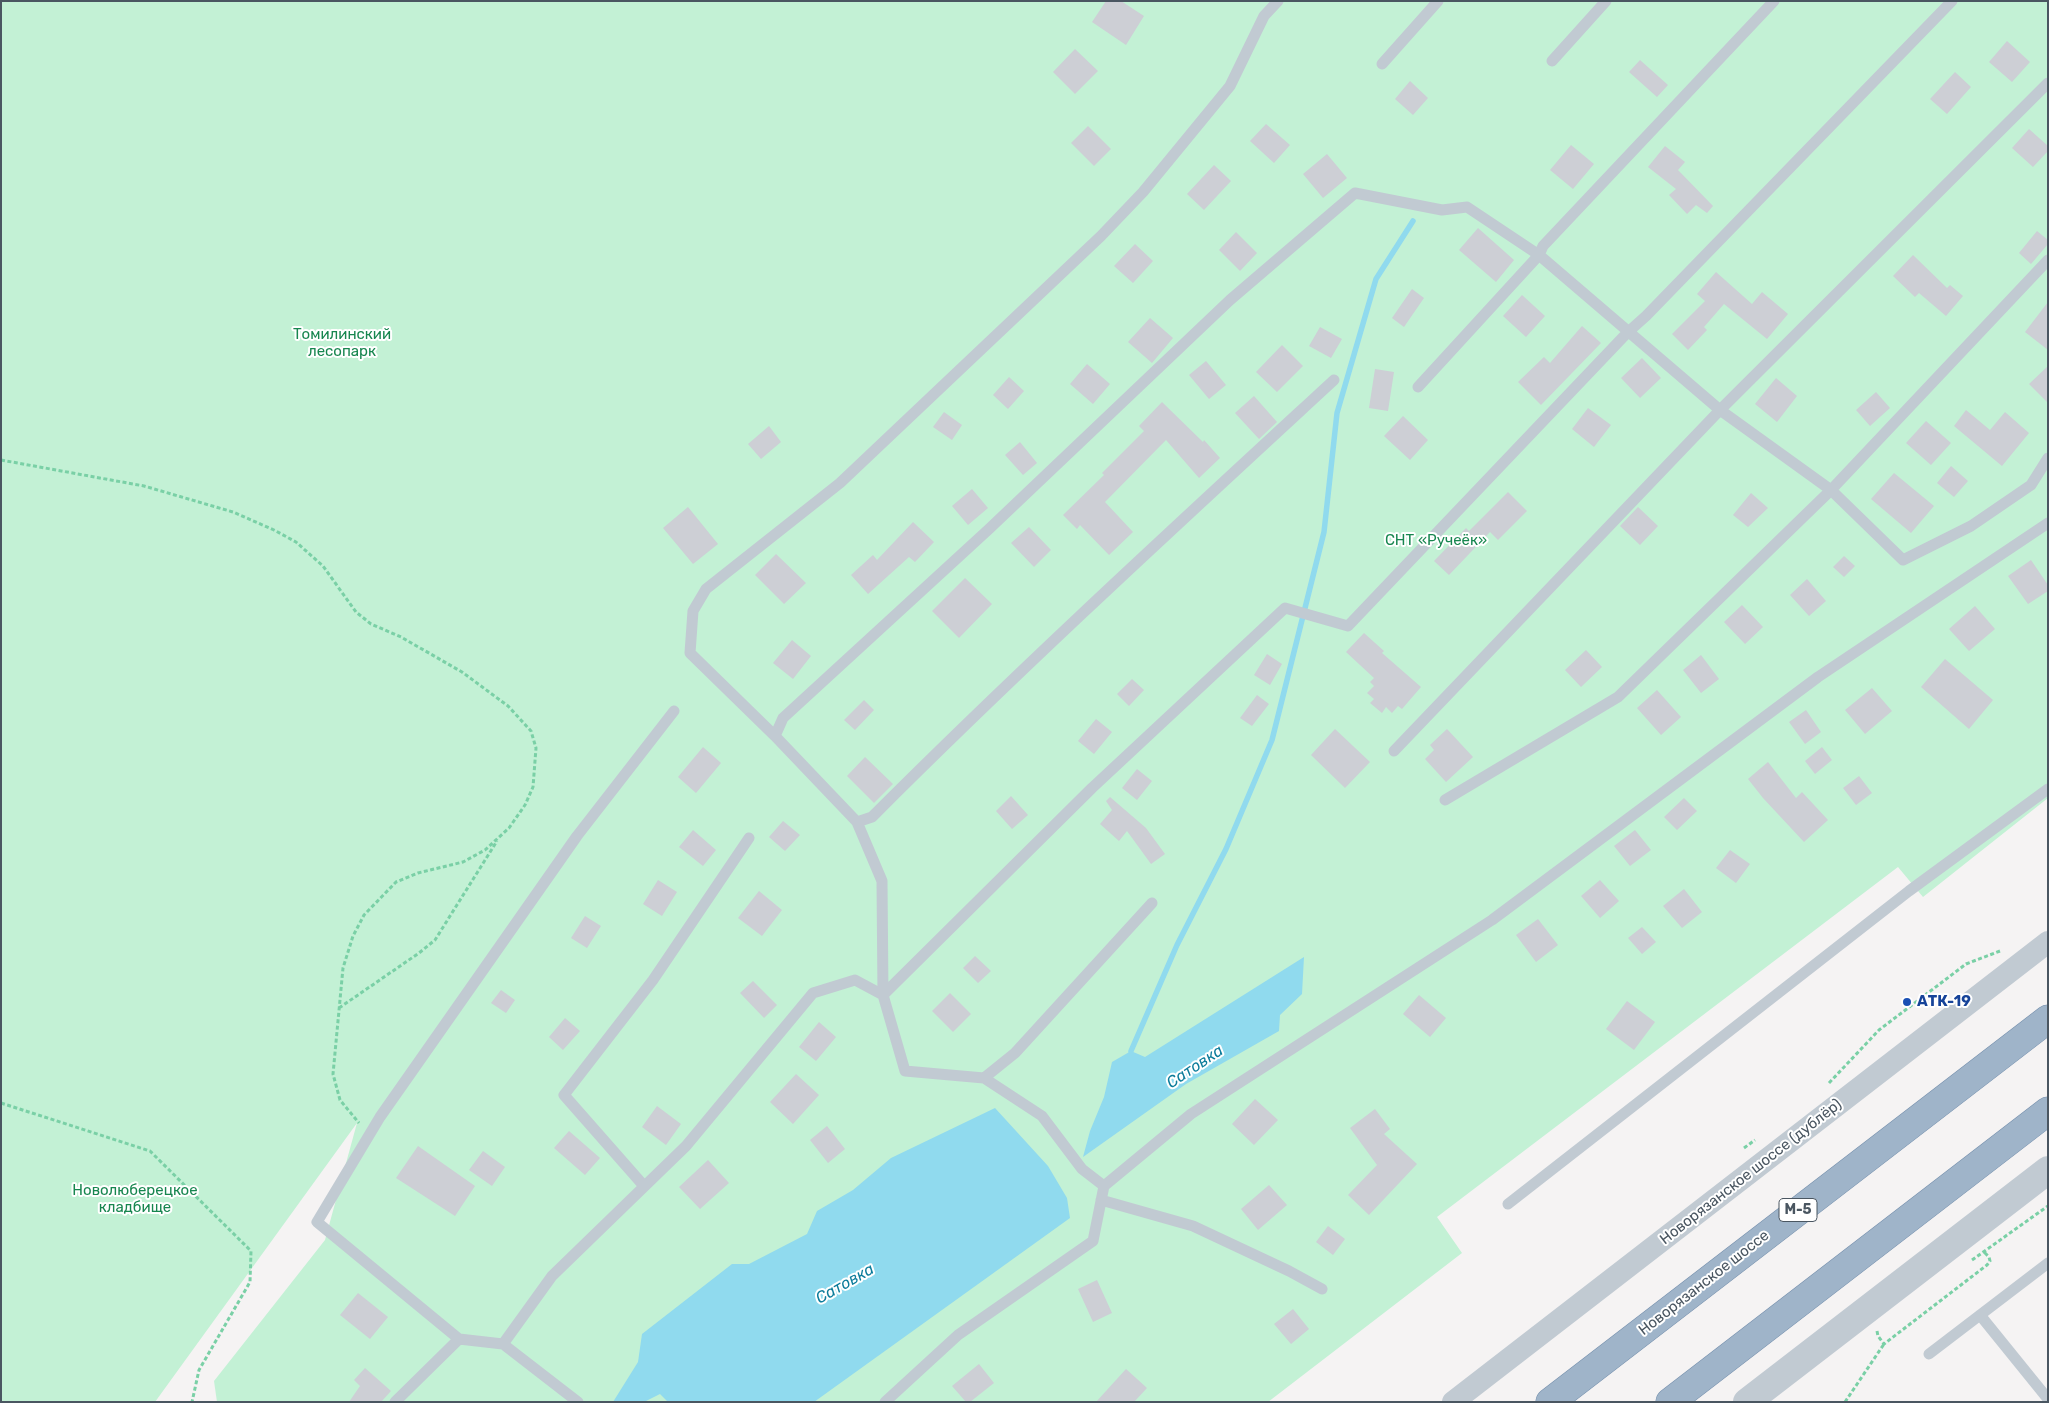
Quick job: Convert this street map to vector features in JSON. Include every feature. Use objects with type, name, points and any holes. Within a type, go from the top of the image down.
[{"type":"highway","name":"Новорязанское шоссе","points":[[1550,1402],[2048,1019]]},
{"type":"highway","points":[[1670,1402],[2048,1111]]},
{"type":"street","name":"Новорязанское шоссе (дублёр)","points":[[1453,1402],[2048,942]]},
{"type":"street","points":[[1747,1402],[2048,1170]]},
{"type":"lane","points":[[1104,1186],[1082,1169],[1042,1116],[984,1078],[905,1071],[884,995],[882,881],[857,822],[775,736],[690,653],[693,611],[706,589],[840,483],[1143,192],[1230,86],[1264,16],[1278,1]]},
{"type":"lane","points":[[1382,64],[1438,1]]},
{"type":"lane","points":[[1552,60],[1606,1]]},
{"type":"lane","points":[[1418,387],[1539,256],[1543,246],[1774,1]]},
{"type":"lane","points":[[884,995],[1092,788],[1285,608],[1348,626],[1627,333],[1660,302],[1952,1]]},
{"type":"lane","points":[[1394,751],[1720,410],[2048,82]]},
{"type":"lane","points":[[775,736],[783,718],[989,529],[1230,300],[1355,193],[1442,210],[1467,207],[1539,256],[1627,333],[1720,410],[1831,490],[1903,560],[1971,526],[2031,485],[2048,458]]},
{"type":"lane","points":[[1444,800],[1618,697],[1831,490],[2048,260]]},
{"type":"lane","points":[[857,822],[872,817],[987,702],[1334,380]]},
{"type":"lane","points":[[884,1402],[958,1335],[1093,1241],[1104,1186],[1191,1114],[1492,920],[1818,676],[2048,523]]},
{"type":"lane","points":[[578,1402],[503,1344],[459,1339],[317,1222],[380,1117],[577,836],[674,711]]},
{"type":"lane","points":[[1508,1204],[1910,891],[2048,789]]},
{"type":"lane","points":[[644,1186],[564,1095],[652,980],[749,838]]},
{"type":"lane","points":[[984,1078],[1015,1053],[1152,903]]},
{"type":"lane","points":[[503,1344],[552,1276],[686,1146],[813,993],[855,980],[884,995]]},
{"type":"lane","points":[[1102,1200],[1193,1226],[1322,1288]]},
{"type":"lane","points":[[1929,1354],[2048,1263]]},
{"type":"lane","points":[[1980,1315],[2048,1399]]},
{"type":"lane","points":[[395,1402],[459,1339]]},
{"type":"path","points":[[1,460],[144,486],[233,512],[296,542],[323,566],[356,612],[372,624],[401,637],[462,672],[508,706],[531,731],[536,748],[533,787],[525,805],[509,828],[485,850],[463,862],[418,873],[396,882],[364,915],[353,936],[343,968],[333,1074],[340,1100],[369,1135]]},
{"type":"path","points":[[339,1008],[435,940],[500,837]]},
{"type":"path","points":[[1826,1086],[1879,1030],[1966,964],[2001,951]]},
{"type":"path","points":[[1,1103],[150,1150],[251,1251],[250,1282],[199,1370],[192,1402]]},
{"type":"path","points":[[1975,1259],[2048,1206]]},
{"type":"path","points":[[1845,1402],[1884,1344],[1987,1265],[1990,1261],[1984,1252]]},
{"type":"path","points":[[1882,1327],[1876,1333],[1884,1344]]},
{"type":"green space","name":"СНТ «Ручеёк»","points":[[1,1],[2048,1],[2048,798],[1923,897],[1898,867],[1437,1217],[1462,1253],[1268,1402],[217,1402],[214,1381],[325,1240],[357,1123],[155,1402],[1,1402]]},
{"type":"water","name":"Сатовка","points":[[1304,957],[1302,994],[1280,1015],[1279,1031],[1186,1084],[1083,1157],[1090,1131],[1104,1097],[1112,1062],[1131,1051],[1145,1057]]},
{"type":"water","name":"Сатовка","points":[[995,1108],[1048,1166],[1067,1198],[1070,1218],[814,1402],[668,1402],[660,1394],[644,1402],[613,1402],[638,1362],[642,1334],[732,1264],[749,1264],[807,1234],[817,1211],[853,1190],[891,1158]]},
{"type":"building","points":[[1106,1],[1121,1],[1144,16],[1126,45],[1092,22]]},
{"type":"building","points":[[2007,41],[2030,62],[2012,82],[1989,62]]},
{"type":"building","points":[[1075,49],[1098,71],[1075,94],[1053,72]]},
{"type":"building","points":[[1640,60],[1668,85],[1657,97],[1629,72]]},
{"type":"building","points":[[1955,72],[1971,87],[1947,114],[1930,99]]},
{"type":"building","points":[[1410,81],[1428,98],[1413,115],[1395,99]]},
{"type":"building","points":[[1266,124],[1290,145],[1274,163],[1250,141]]},
{"type":"building","points":[[1088,126],[1111,149],[1094,166],[1071,143]]},
{"type":"building","points":[[2029,129],[2048,146],[2048,151],[2033,167],[2012,148]]},
{"type":"building","points":[[1571,145],[1594,164],[1573,189],[1550,170]]},
{"type":"building","points":[[1665,146],[1685,162],[1678,170],[1713,206],[1707,213],[1696,205],[1687,214],[1669,195],[1676,189],[1648,167]]},
{"type":"building","points":[[1327,154],[1347,178],[1323,198],[1303,174]]},
{"type":"building","points":[[1214,165],[1231,181],[1204,210],[1187,194]]},
{"type":"building","points":[[1478,228],[1514,260],[1496,282],[1459,250]]},
{"type":"building","points":[[2037,231],[2048,240],[2048,244],[2031,264],[2019,253]]},
{"type":"building","points":[[1236,232],[1257,253],[1240,271],[1219,250]]},
{"type":"building","points":[[1135,244],[1153,261],[1133,283],[1114,266]]},
{"type":"building","points":[[1913,255],[1947,288],[1950,285],[1963,296],[1946,316],[1919,293],[1915,297],[1893,276]]},
{"type":"building","points":[[1716,272],[1752,304],[1762,292],[1788,314],[1767,339],[1724,304],[1704,327],[1707,330],[1688,350],[1672,334],[1705,301],[1697,294]]},
{"type":"building","points":[[1412,289],[1424,298],[1404,327],[1392,318]]},
{"type":"building","points":[[1522,295],[1545,316],[1526,337],[1503,316]]},
{"type":"building","points":[[2048,302],[2048,350],[2025,332]]},
{"type":"building","points":[[1150,318],[1173,338],[1152,363],[1128,342]]},
{"type":"building","points":[[1582,326],[1601,343],[1541,405],[1518,382],[1544,357],[1550,363]]},
{"type":"building","points":[[1320,327],[1342,339],[1331,358],[1309,346]]},
{"type":"building","points":[[1282,345],[1303,366],[1277,392],[1256,372]]},
{"type":"building","points":[[1642,358],[1661,378],[1640,398],[1621,378]]},
{"type":"building","points":[[1206,361],[1226,385],[1209,399],[1189,375]]},
{"type":"building","points":[[1087,364],[1110,384],[1093,404],[1070,384]]},
{"type":"building","points":[[2048,366],[2048,403],[2029,384]]},
{"type":"building","points":[[1375,369],[1394,372],[1388,411],[1369,408]]},
{"type":"building","points":[[1009,377],[1024,391],[1008,409],[993,395]]},
{"type":"building","points":[[1776,378],[1797,396],[1777,422],[1755,404]]},
{"type":"building","points":[[1876,392],[1890,408],[1870,426],[1856,410]]},
{"type":"building","points":[[1254,396],[1277,422],[1259,439],[1235,413]]},
{"type":"building","points":[[1162,402],[1203,442],[1204,440],[1220,458],[1199,478],[1166,440],[1105,502],[1133,532],[1109,555],[1080,525],[1077,529],[1063,515],[1104,475],[1102,473],[1144,431],[1139,426]]},
{"type":"building","points":[[1588,408],[1611,425],[1594,447],[1572,429]]},
{"type":"building","points":[[1966,410],[1990,430],[2005,412],[2029,433],[2002,466],[1954,426]]},
{"type":"building","points":[[944,412],[962,425],[952,440],[933,427]]},
{"type":"building","points":[[1403,416],[1428,440],[1410,460],[1384,436]]},
{"type":"building","points":[[1926,421],[1951,443],[1931,465],[1906,443]]},
{"type":"building","points":[[769,426],[781,442],[761,459],[748,444]]},
{"type":"building","points":[[1020,442],[1037,463],[1023,475],[1005,455]]},
{"type":"building","points":[[1951,466],[1968,481],[1954,497],[1937,483]]},
{"type":"building","points":[[1894,473],[1934,506],[1911,533],[1871,499]]},
{"type":"building","points":[[972,489],[988,508],[968,525],[952,506]]},
{"type":"building","points":[[1508,492],[1527,511],[1498,540],[1490,532],[1449,575],[1434,561],[1466,528],[1469,531]]},
{"type":"building","points":[[1751,493],[1768,508],[1748,527],[1733,515]]},
{"type":"building","points":[[688,507],[718,544],[693,564],[663,528]]},
{"type":"building","points":[[1638,507],[1658,526],[1640,545],[1620,526]]},
{"type":"building","points":[[913,522],[934,542],[915,562],[909,557],[868,594],[851,575],[873,555],[877,560]]},
{"type":"building","points":[[1029,527],[1051,550],[1034,567],[1011,543]]},
{"type":"building","points":[[776,554],[806,583],[784,604],[755,575]]},
{"type":"building","points":[[1844,556],[1855,566],[1844,577],[1833,567]]},
{"type":"building","points":[[2031,560],[2048,585],[2048,591],[2028,604],[2008,576]]},
{"type":"building","points":[[965,578],[992,604],[959,638],[932,611]]},
{"type":"building","points":[[1807,579],[1826,601],[1809,616],[1790,595]]},
{"type":"building","points":[[1742,605],[1763,627],[1745,644],[1724,622]]},
{"type":"building","points":[[1975,606],[1995,629],[1969,651],[1949,629]]},
{"type":"building","points":[[1364,633],[1384,651],[1382,653],[1421,687],[1402,709],[1398,706],[1392,713],[1386,707],[1382,713],[1370,703],[1374,699],[1367,693],[1374,686],[1370,682],[1374,678],[1346,652]]},
{"type":"building","points":[[792,640],[811,656],[793,679],[773,663]]},
{"type":"building","points":[[1586,650],[1602,667],[1581,687],[1565,670]]},
{"type":"building","points":[[1267,654],[1282,664],[1270,685],[1254,675]]},
{"type":"building","points":[[1701,655],[1719,679],[1701,693],[1683,670]]},
{"type":"building","points":[[1945,659],[1993,700],[1969,729],[1921,687]]},
{"type":"building","points":[[1132,679],[1144,690],[1129,706],[1117,694]]},
{"type":"building","points":[[1872,688],[1892,711],[1865,734],[1845,710]]},
{"type":"building","points":[[1657,690],[1681,717],[1661,735],[1637,708]]},
{"type":"building","points":[[1257,695],[1269,704],[1252,726],[1240,718]]},
{"type":"building","points":[[864,700],[874,710],[855,730],[844,720]]},
{"type":"building","points":[[1806,710],[1821,732],[1805,744],[1789,722]]},
{"type":"building","points":[[1096,719],[1112,732],[1094,754],[1078,741]]},
{"type":"building","points":[[1335,729],[1370,762],[1345,788],[1311,755]]},
{"type":"building","points":[[1447,729],[1473,757],[1446,782],[1425,759],[1434,750],[1430,745]]},
{"type":"building","points":[[703,747],[721,763],[696,793],[678,777]]},
{"type":"building","points":[[1822,747],[1832,760],[1815,774],[1805,761]]},
{"type":"building","points":[[865,757],[893,784],[874,803],[847,776]]},
{"type":"building","points":[[1768,762],[1796,798],[1802,792],[1828,820],[1804,842],[1748,779]]},
{"type":"building","points":[[1137,769],[1152,781],[1137,800],[1122,788]]},
{"type":"building","points":[[1859,776],[1872,793],[1856,805],[1843,788]]},
{"type":"building","points":[[1011,796],[1028,815],[1012,829],[996,811]]},
{"type":"building","points":[[1110,797],[1146,828],[1165,854],[1151,864],[1127,831],[1119,841],[1100,824],[1112,810],[1106,801]]},
{"type":"building","points":[[1684,798],[1697,811],[1677,830],[1664,817]]},
{"type":"building","points":[[783,821],[800,835],[785,851],[769,837]]},
{"type":"building","points":[[693,830],[716,850],[703,866],[679,847]]},
{"type":"building","points":[[1635,830],[1651,850],[1630,866],[1614,846]]},
{"type":"building","points":[[1730,850],[1750,864],[1736,883],[1716,868]]},
{"type":"building","points":[[658,880],[677,892],[662,916],[643,904]]},
{"type":"building","points":[[1600,880],[1619,901],[1600,918],[1581,896]]},
{"type":"building","points":[[1684,889],[1702,912],[1682,928],[1663,906]]},
{"type":"building","points":[[759,891],[782,910],[762,936],[738,918]]},
{"type":"building","points":[[585,916],[601,926],[587,948],[571,938]]},
{"type":"building","points":[[1538,919],[1558,945],[1536,962],[1516,935]]},
{"type":"building","points":[[1642,927],[1656,942],[1642,954],[1628,938]]},
{"type":"building","points":[[975,956],[991,971],[978,983],[963,968]]},
{"type":"building","points":[[753,981],[777,1005],[764,1018],[740,993]]},
{"type":"building","points":[[501,990],[515,1000],[506,1013],[491,1003]]},
{"type":"building","points":[[950,993],[971,1014],[953,1032],[932,1011]]},
{"type":"building","points":[[1419,995],[1446,1018],[1430,1037],[1403,1014]]},
{"type":"building","points":[[1627,1001],[1655,1022],[1634,1050],[1606,1029]]},
{"type":"building","points":[[565,1018],[580,1031],[563,1050],[549,1037]]},
{"type":"building","points":[[819,1022],[836,1037],[816,1061],[799,1047]]},
{"type":"building","points":[[796,1074],[819,1095],[793,1124],[770,1102]]},
{"type":"building","points":[[1255,1099],[1278,1120],[1254,1145],[1232,1124]]},
{"type":"building","points":[[657,1106],[681,1124],[666,1145],[642,1127]]},
{"type":"building","points":[[1375,1109],[1390,1129],[1384,1134],[1417,1164],[1369,1215],[1348,1195],[1377,1165],[1350,1128]]},
{"type":"building","points":[[827,1126],[845,1149],[828,1163],[810,1140]]},
{"type":"building","points":[[569,1131],[600,1158],[585,1175],[554,1148]]},
{"type":"building","points":[[418,1146],[475,1186],[455,1216],[396,1178]]},
{"type":"building","points":[[483,1151],[505,1167],[492,1186],[469,1170]]},
{"type":"building","points":[[708,1160],[729,1183],[700,1209],[679,1187]]},
{"type":"building","points":[[1269,1185],[1287,1205],[1258,1230],[1241,1209]]},
{"type":"building","points":[[1328,1226],[1345,1239],[1333,1255],[1316,1242]]},
{"type":"building","points":[[1097,1280],[1112,1313],[1093,1322],[1078,1289]]},
{"type":"building","points":[[358,1293],[388,1317],[370,1339],[340,1315]]},
{"type":"building","points":[[1293,1309],[1309,1329],[1291,1344],[1274,1324]]},
{"type":"building","points":[[979,1364],[994,1383],[970,1402],[966,1402],[952,1386]]},
{"type":"building","points":[[365,1368],[391,1391],[381,1402],[349,1402],[360,1386],[354,1380]]},
{"type":"building","points":[[1126,1369],[1147,1388],[1134,1402],[1096,1402]]},
{"type":"waterway","points":[[1131,1051],[1177,945],[1226,849],[1272,740],[1324,532],[1337,413],[1376,279],[1413,221]]},
{"type":"place","name":"АТК-19","points":[[1907,1002]]},
{"type":"park label","name":"Томилинский лесопарк","points":[[342,344]]},
{"type":"park label","name":"Новолюберецкое кладбище","points":[[135,1200]]}]
